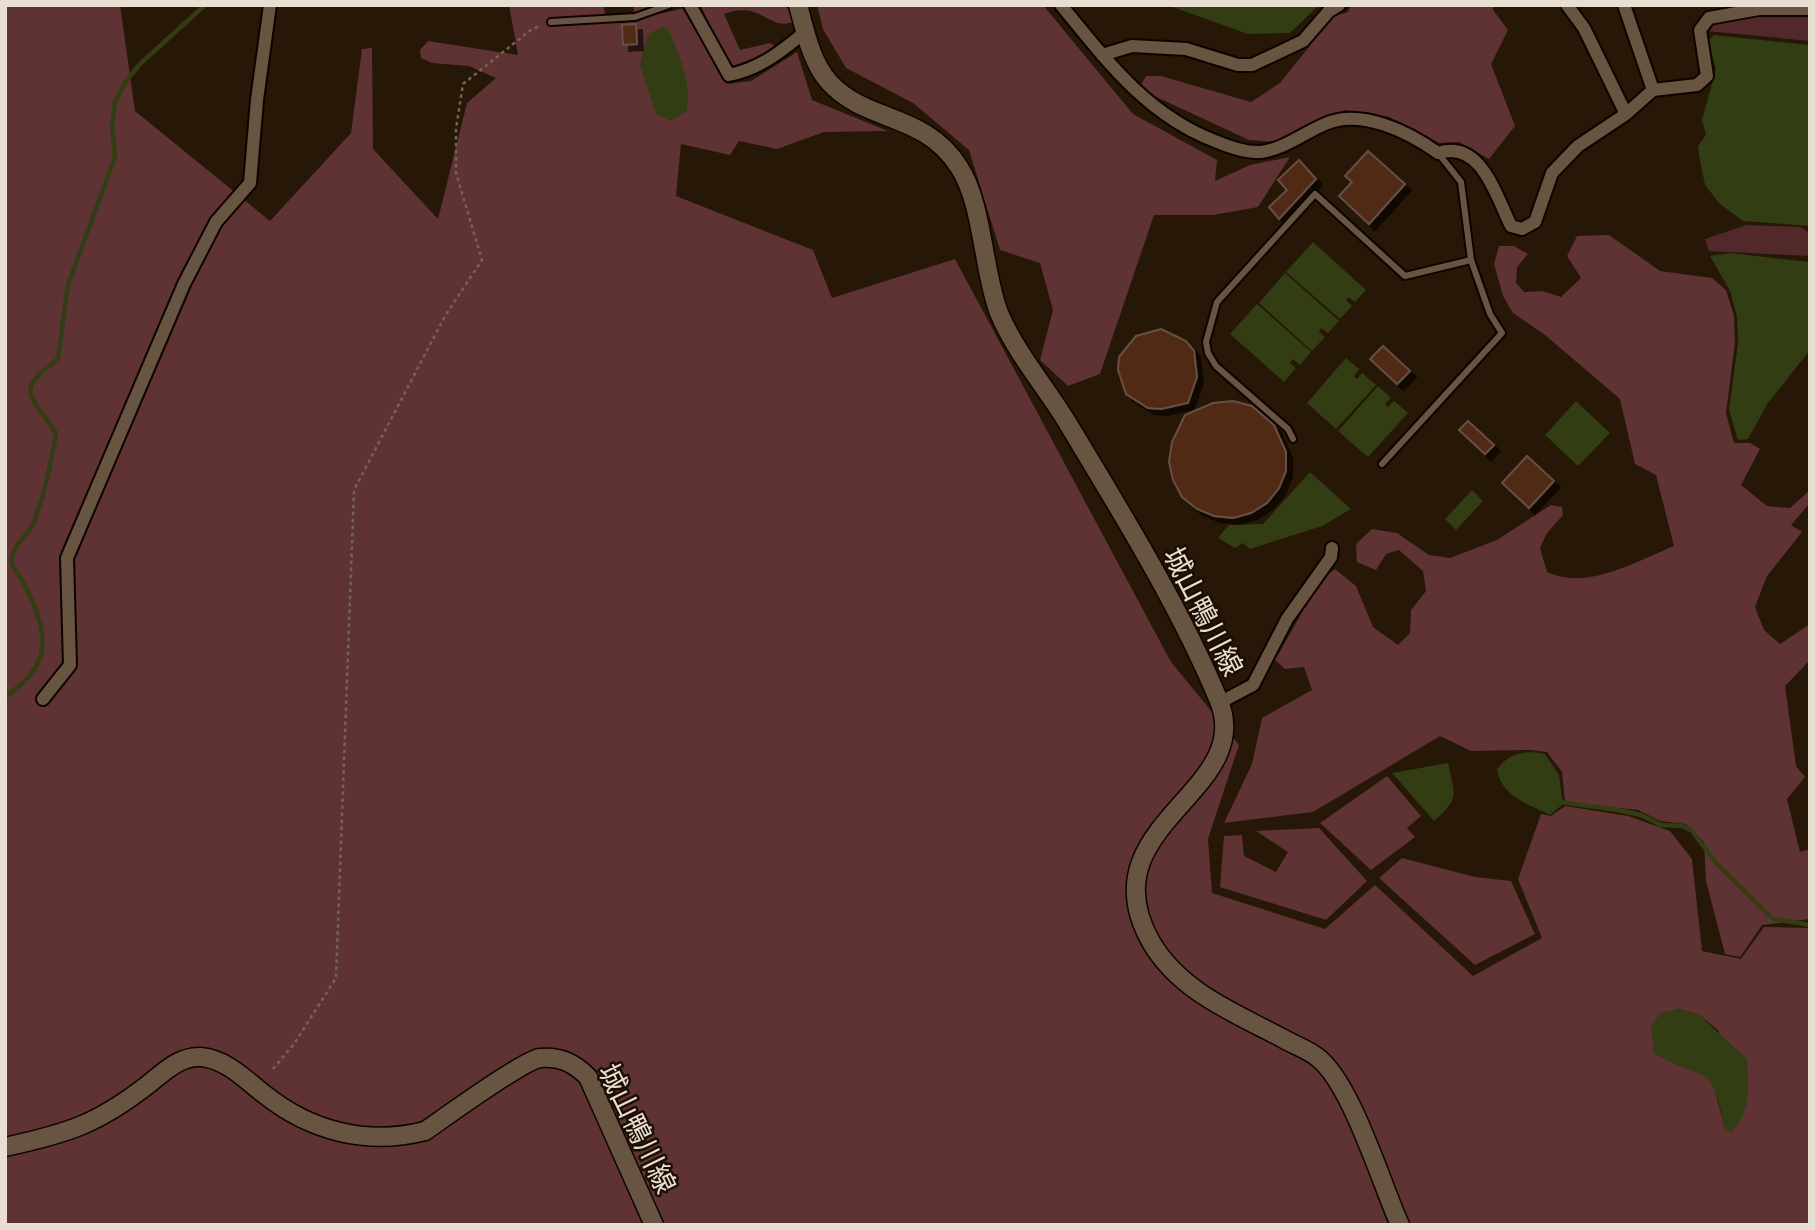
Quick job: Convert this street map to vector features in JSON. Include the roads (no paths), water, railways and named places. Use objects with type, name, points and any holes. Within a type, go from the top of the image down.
[{"type":"main road","name":"城山鴨川線","points":[[798,5],[818,66],[830,84],[881,114],[918,127],[943,146],[962,171],[998,311],[1018,350],[1052,398],[1130,530],[1202,662],[1225,718],[1217,758],[1151,842],[1140,864],[1134,886],[1136,905],[1152,942],[1171,969],[1197,993],[1317,1057],[1338,1079],[1400,1225]]},
{"type":"main road","name":"城山鴨川線","points":[[5,1147],[93,1123],[184,1059],[213,1059],[231,1068],[300,1119],[349,1135],[376,1137],[406,1136],[425,1131],[526,1062],[556,1058],[575,1064],[588,1077],[654,1225]]},
{"type":"street","points":[[43,699],[70,665],[67,558],[94,488],[184,284],[216,222],[250,183],[257,100],[271,5]]},
{"type":"street","points":[[690,5],[729,75],[752,70],[779,54],[806,31]]},
{"type":"street","points":[[1061,5],[1128,84],[1159,112],[1193,132],[1232,148],[1261,152],[1283,145],[1327,122],[1347,118],[1373,122],[1419,139],[1438,153],[1452,149],[1480,164],[1511,226],[1522,229],[1535,222],[1552,173],[1578,146],[1626,114],[1653,90],[1697,85],[1706,76],[1700,30],[1709,18],[1759,9],[1810,9]]},
{"type":"street","points":[[1102,55],[1132,46],[1186,49],[1238,65],[1252,65],[1303,41],[1329,11],[1339,5]]},
{"type":"street","points":[[1567,5],[1584,28],[1626,114]]},
{"type":"street","points":[[1624,5],[1653,90]]},
{"type":"street","points":[[1219,703],[1253,685],[1287,619],[1331,557],[1332,548]]},
{"type":"lane","points":[[551,22],[576,18],[635,17],[669,5]]},
{"type":"lane","points":[[1382,464],[1502,333],[1490,314],[1471,260],[1461,182],[1438,153]]},
{"type":"lane","points":[[1293,439],[1288,429],[1216,366],[1208,353],[1206,342],[1217,302],[1315,194],[1405,275],[1471,260]]},
{"type":"waterway","points":[[5,697],[33,671],[40,659],[42,645],[38,616],[12,562],[13,553],[32,527],[38,511],[56,433],[34,401],[31,387],[35,379],[58,359],[68,285],[115,157],[112,125],[115,102],[126,81],[140,64],[205,5]]},
{"type":"waterway","points":[[1560,802],[1618,810],[1641,815],[1661,825],[1683,826],[1692,831],[1717,864],[1773,919],[1810,925]]}]
